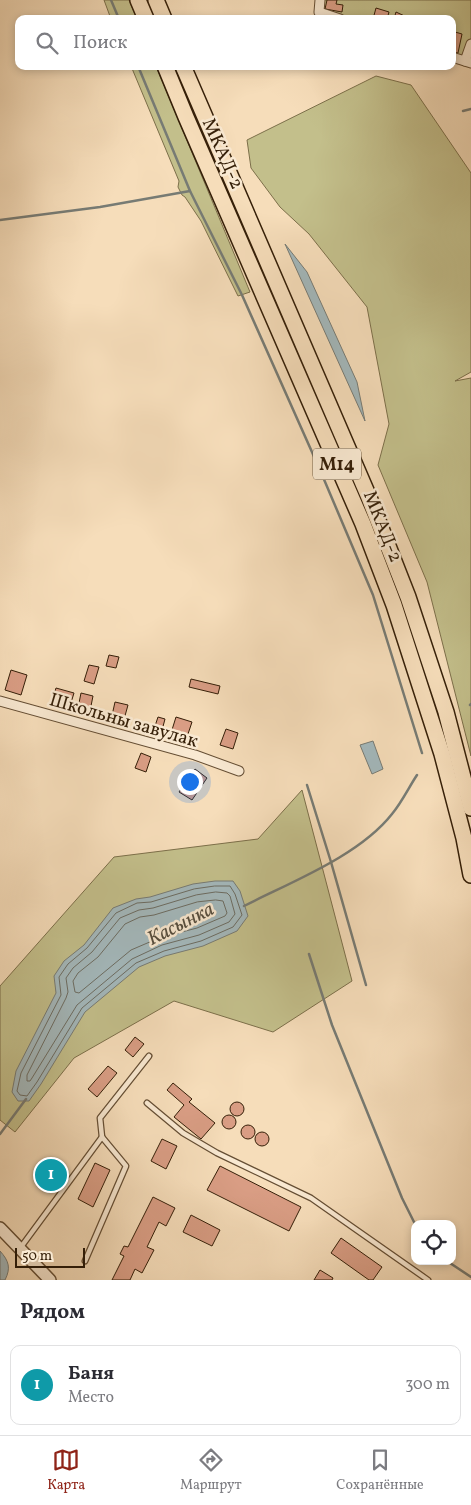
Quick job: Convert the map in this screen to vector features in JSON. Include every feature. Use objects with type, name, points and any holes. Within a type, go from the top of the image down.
[{"type":"highway","points":[[138,0],[144,15]]},
{"type":"highway","points":[[156,0],[162,15]]},
{"type":"highway","name":"МКАД-2","points":[[167,70],[363,524],[394,605],[442,754],[464,838],[471,875]]},
{"type":"highway","name":"М14","points":[[185,70],[368,495],[408,597],[446,712],[471,808]]},
{"type":"street","points":[[320,0],[319,12],[328,15]]},
{"type":"street","points":[[456,58],[468,62],[471,44]]},
{"type":"street","name":"Школьны завулак","points":[[0,701],[194,755],[239,771]]},
{"type":"street","points":[[0,1228],[50,1280]]},
{"type":"lane","points":[[84,1261],[126,1166],[102,1137],[100,1118],[149,1056]]},
{"type":"lane","points":[[147,1103],[183,1133],[217,1153],[310,1198],[428,1280]]},
{"type":"lane","points":[[20,1248],[102,1137]]},
{"type":"shaded area","points":[[104,0],[129,0],[135,15],[110,15]]},
{"type":"shaded area","points":[[320,0],[471,0],[471,63],[456,58],[456,15],[328,15],[319,12]]},
{"type":"shaded area","points":[[133,70],[158,70],[250,292],[238,296],[201,221],[182,195],[178,187],[179,181]]},
{"type":"shaded area","points":[[376,76],[411,85],[471,173],[471,372],[455,381],[471,378],[471,756],[427,582],[378,465],[389,424],[367,307],[309,234],[280,207],[251,168],[247,140]]},
{"type":"shaded area","points":[[302,790],[352,981],[273,1032],[174,1001],[74,1058],[15,1132],[0,1120],[0,986],[114,857],[258,839]]},
{"type":"water","points":[[285,244],[307,272],[357,382],[365,421]]},
{"type":"water","points":[[373,741],[383,769],[372,774],[360,745]]},
{"type":"water","points":[[233,881],[240,891],[248,916],[237,931],[203,946],[165,956],[139,967],[85,1012],[29,1101],[18,1101],[12,1092],[16,1071],[56,993],[54,976],[64,961],[84,945],[113,908],[136,899],[150,897],[193,884]]},
{"type":"water","points":[[0,1251],[8,1265],[5,1280],[0,1280]]},
{"type":"building","points":[[327,0],[337,0],[336,4],[343,5],[342,12],[325,9]]},
{"type":"building","points":[[376,8],[389,12],[388,15],[374,15]]},
{"type":"building","points":[[456,32],[462,34],[458,53],[456,53]]},
{"type":"building","points":[[109,655],[119,657],[116,668],[106,666]]},
{"type":"building","points":[[89,665],[99,667],[94,684],[84,681]]},
{"type":"building","points":[[11,670],[27,675],[21,695],[5,690]]},
{"type":"building","points":[[191,679],[220,686],[218,694],[189,687]]},
{"type":"building","points":[[56,688],[74,693],[70,706],[52,701]]},
{"type":"building","points":[[81,693],[93,696],[90,711],[78,708]]},
{"type":"building","points":[[115,702],[128,705],[123,723],[111,720]]},
{"type":"building","points":[[158,717],[165,719],[161,734],[153,732]]},
{"type":"building","points":[[176,717],[192,722],[187,737],[171,733]]},
{"type":"building","points":[[226,729],[238,733],[233,749],[220,745]]},
{"type":"building","points":[[141,753],[151,757],[146,772],[135,768]]},
{"type":"building","points":[[195,769],[207,778],[192,800],[179,792]]},
{"type":"building","points":[[135,1037],[144,1044],[133,1057],[125,1050]]},
{"type":"building","points":[[108,1066],[117,1073],[97,1097],[88,1089]]},
{"type":"building","points":[[173,1083],[192,1099],[189,1102],[215,1123],[201,1139],[174,1117],[184,1105],[167,1090]]},
{"type":"building","points":[[237,1102],[242,1104],[244,1109],[242,1114],[237,1116],[232,1114],[230,1109],[232,1104]]},
{"type":"building","points":[[229,1115],[234,1117],[236,1122],[234,1127],[229,1129],[224,1127],[222,1122],[224,1117]]},
{"type":"building","points":[[248,1125],[253,1127],[255,1132],[253,1137],[248,1139],[243,1137],[241,1132],[243,1127]]},
{"type":"building","points":[[262,1132],[267,1134],[269,1139],[267,1144],[262,1146],[257,1144],[255,1139],[257,1134]]},
{"type":"building","points":[[162,1139],[177,1146],[166,1169],[151,1161]]},
{"type":"building","points":[[50,1163],[63,1172],[53,1188],[39,1179]]},
{"type":"building","points":[[95,1163],[110,1170],[93,1207],[78,1199]]},
{"type":"building","points":[[220,1166],[301,1207],[289,1231],[207,1190]]},
{"type":"building","points":[[153,1197],[175,1208],[166,1226],[159,1222],[147,1247],[154,1250],[142,1273],[135,1269],[130,1280],[112,1280],[124,1256],[120,1254],[124,1246],[128,1247]]},
{"type":"building","points":[[191,1215],[220,1230],[212,1246],[183,1232]]},
{"type":"building","points":[[341,1238],[382,1267],[373,1280],[369,1280],[331,1253]]},
{"type":"building","points":[[320,1270],[333,1278],[332,1280],[314,1280]]},
{"type":"waterway","points":[[111,0],[117,15]]},
{"type":"waterway","points":[[140,70],[190,191],[242,295],[373,595],[422,753]]},
{"type":"waterway","points":[[463,111],[471,109]]},
{"type":"waterway","points":[[0,220],[100,207],[190,191]]},
{"type":"waterway","name":"Касынка","points":[[244,906],[323,867],[362,843],[392,814],[417,775]]},
{"type":"waterway","points":[[307,785],[366,985]]},
{"type":"waterway","points":[[309,954],[332,1025],[402,1198],[413,1220]]},
{"type":"waterway","name":"Касынка","points":[[0,1134],[26,1099]]},
{"type":"waterway","points":[[453,1265],[471,1277]]},
{"type":"place","name":"Баня","points":[[51,1175]]}]
